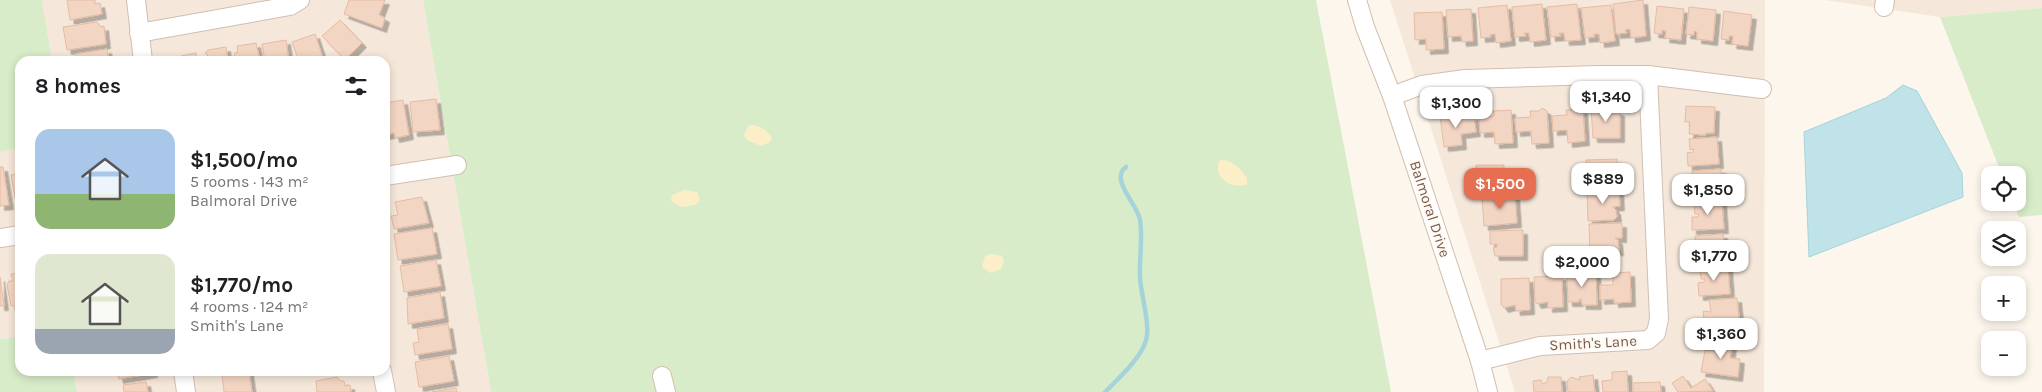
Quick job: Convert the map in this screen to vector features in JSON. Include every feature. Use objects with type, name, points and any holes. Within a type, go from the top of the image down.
[{"type":"street","points":[[136,0],[143,56]]},
{"type":"street","points":[[139,33],[290,6],[300,0]]},
{"type":"street","name":"Balmoral Drive","points":[[1357,0],[1365,27],[1392,96],[1480,361],[1488,392]]},
{"type":"street","points":[[1392,96],[1422,85],[1465,79],[1598,75],[1648,75],[1762,89]]},
{"type":"street","name":"Smith's Lane","points":[[1480,361],[1540,346],[1648,340],[1656,333],[1659,319],[1648,75]]},
{"type":"street","points":[[390,175],[457,165]]},
{"type":"street","points":[[0,238],[15,236]]},
{"type":"street","points":[[184,376],[186,392]]},
{"type":"street","points":[[383,376],[386,392]]},
{"type":"shaded area","points":[[42,0],[423,0],[491,392],[77,392],[74,376],[390,376],[390,56],[51,56]]},
{"type":"shaded area","points":[[1390,0],[1765,0],[1764,392],[1515,392]]},
{"type":"shaded area","points":[[1825,0],[2042,0],[2042,8],[1940,17]]},
{"type":"shaded area","points":[[15,149],[15,338],[0,339],[0,152]]},
{"type":"green space","points":[[0,0],[42,0],[51,56],[15,56],[15,149],[0,152]]},
{"type":"green space","points":[[423,0],[1316,0],[1391,392],[491,392]]},
{"type":"green space","points":[[2042,8],[2042,215],[2019,217],[2016,211],[2026,211],[2026,166],[1998,166],[1940,17]]},
{"type":"green space","points":[[15,338],[15,376],[74,376],[77,392],[0,392],[0,339]]},
{"type":"sand","points":[[749,125],[756,125],[765,130],[772,138],[770,142],[761,146],[747,140],[744,135]]},
{"type":"sand","points":[[1219,161],[1230,162],[1239,169],[1247,178],[1247,184],[1235,185],[1225,181],[1219,173],[1218,167]]},
{"type":"sand","points":[[684,190],[697,192],[700,200],[696,205],[681,207],[671,201],[672,195]]},
{"type":"sand","points":[[991,254],[1002,256],[1004,261],[1001,269],[991,273],[982,267],[985,256]]},
{"type":"water","points":[[1903,85],[1917,91],[1962,173],[1963,197],[1809,257],[1804,132],[1886,98]]},
{"type":"building","points":[[67,0],[95,0],[95,4],[100,3],[102,14],[70,20]]},
{"type":"building","points":[[349,0],[385,0],[379,15],[385,18],[382,28],[344,14]]},
{"type":"building","points":[[1643,0],[1646,36],[1631,38],[1630,29],[1625,30],[1627,33],[1616,34],[1613,4]]},
{"type":"building","points":[[1542,4],[1546,40],[1530,42],[1529,33],[1524,33],[1526,36],[1515,37],[1512,7]]},
{"type":"building","points":[[1577,4],[1581,40],[1565,41],[1564,33],[1559,33],[1561,36],[1551,37],[1547,7]]},
{"type":"building","points":[[1507,5],[1511,41],[1496,43],[1495,34],[1490,35],[1491,37],[1481,38],[1478,8]]},
{"type":"building","points":[[1611,5],[1615,41],[1600,43],[1599,34],[1594,34],[1595,37],[1585,38],[1581,8]]},
{"type":"building","points":[[1657,6],[1684,9],[1681,40],[1665,38],[1666,31],[1662,30],[1662,34],[1654,33]]},
{"type":"building","points":[[1689,7],[1716,10],[1713,41],[1697,39],[1697,32],[1694,31],[1694,35],[1686,34]]},
{"type":"building","points":[[1471,9],[1473,41],[1462,42],[1461,36],[1448,37],[1446,10]]},
{"type":"building","points":[[1724,11],[1752,15],[1748,46],[1732,44],[1733,36],[1729,36],[1729,40],[1721,39]]},
{"type":"building","points":[[1442,12],[1444,49],[1426,50],[1426,39],[1415,40],[1414,13]]},
{"type":"building","points":[[340,20],[362,43],[349,56],[341,56],[322,36]]},
{"type":"building","points":[[97,22],[101,27],[104,26],[106,44],[67,50],[63,27]]},
{"type":"building","points":[[315,34],[322,56],[297,56],[292,42]]},
{"type":"building","points":[[286,40],[288,56],[264,56],[262,44]]},
{"type":"building","points":[[256,43],[259,56],[234,56],[238,52],[237,46]]},
{"type":"building","points":[[226,47],[227,56],[207,56],[208,55],[205,53],[208,50]]},
{"type":"building","points":[[107,49],[108,56],[76,56],[75,54]]},
{"type":"building","points":[[196,53],[196,56],[181,56]]},
{"type":"building","points":[[436,99],[440,130],[413,132],[410,102]]},
{"type":"building","points":[[403,100],[409,135],[395,138],[394,133],[390,134],[390,102]]},
{"type":"building","points":[[1686,106],[1715,107],[1714,133],[1706,133],[1706,135],[1689,134],[1690,122],[1685,122]]},
{"type":"building","points":[[1607,107],[1607,114],[1615,110],[1620,112],[1620,138],[1593,138],[1591,108]]},
{"type":"building","points":[[1542,108],[1547,111],[1549,143],[1532,144],[1531,131],[1516,132],[1515,118],[1531,117],[1530,111],[1539,111]]},
{"type":"building","points":[[1583,109],[1585,141],[1568,143],[1567,130],[1553,131],[1552,116],[1567,115],[1566,110]]},
{"type":"building","points":[[1511,110],[1513,143],[1495,144],[1494,132],[1480,133],[1479,117],[1494,116],[1493,111]]},
{"type":"building","points":[[1458,113],[1458,118],[1474,116],[1476,132],[1461,134],[1462,145],[1444,147],[1440,116]]},
{"type":"building","points":[[1717,137],[1719,164],[1688,166],[1687,153],[1693,152],[1694,149],[1690,150],[1689,139]]},
{"type":"building","points":[[1617,159],[1618,173],[1610,174],[1615,179],[1613,187],[1588,188],[1586,160]]},
{"type":"building","points":[[1476,165],[1504,165],[1504,191],[1474,192],[1474,178],[1477,179]]},
{"type":"building","points":[[0,167],[3,167],[9,205],[0,206]]},
{"type":"building","points":[[1721,169],[1723,197],[1691,198],[1690,185],[1696,185],[1697,182],[1693,182],[1692,171]]},
{"type":"building","points":[[15,174],[15,198],[11,175]]},
{"type":"building","points":[[1619,190],[1620,206],[1613,207],[1616,210],[1617,217],[1614,220],[1588,221],[1587,191]]},
{"type":"building","points":[[1515,195],[1517,223],[1484,226],[1482,198]]},
{"type":"building","points":[[422,197],[429,223],[394,229],[391,216],[398,215],[395,202]]},
{"type":"building","points":[[1722,201],[1724,229],[1692,230],[1692,217],[1698,217],[1699,214],[1695,214],[1694,204]]},
{"type":"building","points":[[1622,223],[1622,238],[1615,238],[1618,240],[1619,251],[1590,253],[1589,224]]},
{"type":"building","points":[[432,228],[437,254],[398,260],[394,234]]},
{"type":"building","points":[[1523,230],[1523,256],[1495,256],[1493,248],[1497,247],[1497,244],[1490,244],[1490,231]]},
{"type":"building","points":[[1723,234],[1725,261],[1694,263],[1693,250],[1699,250],[1700,246],[1696,247],[1695,236]]},
{"type":"building","points":[[436,260],[441,286],[404,292],[400,266]]},
{"type":"building","points":[[1728,267],[1730,294],[1699,296],[1698,283],[1704,282],[1705,279],[1701,279],[1700,269]]},
{"type":"building","points":[[1630,272],[1631,302],[1614,303],[1614,299],[1600,300],[1600,285],[1613,285],[1613,273]]},
{"type":"building","points":[[1596,273],[1597,305],[1582,305],[1581,299],[1579,302],[1568,302],[1567,274]]},
{"type":"building","points":[[11,274],[15,274],[15,306],[11,306],[7,285],[9,281],[13,281]]},
{"type":"building","points":[[1562,276],[1563,307],[1548,308],[1548,302],[1537,304],[1535,301],[1534,277]]},
{"type":"building","points":[[0,277],[4,306],[0,306]]},
{"type":"building","points":[[1529,278],[1530,310],[1516,311],[1515,305],[1504,308],[1501,304],[1501,279]]},
{"type":"building","points":[[440,292],[444,318],[408,324],[407,298]]},
{"type":"building","points":[[1737,298],[1740,326],[1705,327],[1703,311],[1711,312],[1709,300]]},
{"type":"building","points":[[448,324],[452,349],[415,355],[413,343],[419,342],[417,329]]},
{"type":"building","points":[[1717,337],[1733,339],[1730,358],[1740,359],[1738,377],[1701,372],[1705,350],[1715,351]]},
{"type":"building","points":[[449,356],[454,381],[419,387],[415,362]]},
{"type":"building","points":[[1627,371],[1628,392],[1603,392],[1602,381],[1612,380],[1612,372]]},
{"type":"building","points":[[1593,375],[1595,392],[1568,392],[1567,381],[1571,377],[1580,380],[1579,377]]},
{"type":"building","points":[[118,376],[136,376],[119,379]]},
{"type":"building","points":[[222,376],[250,376],[252,392],[224,392]]},
{"type":"building","points":[[1683,376],[1691,388],[1705,379],[1713,391],[1678,392],[1672,383]]},
{"type":"building","points":[[337,377],[340,381],[344,381],[345,386],[350,385],[351,392],[317,392],[316,381]]},
{"type":"building","points":[[1548,377],[1561,377],[1562,392],[1534,392],[1533,381],[1541,380],[1543,384],[1547,382]]},
{"type":"building","points":[[146,382],[148,392],[124,392],[123,385]]},
{"type":"building","points":[[1660,382],[1661,392],[1633,392],[1633,383]]},
{"type":"building","points":[[456,388],[457,392],[432,392]]},
{"type":"waterway","points":[[1105,392],[1137,358],[1147,335],[1147,321],[1140,278],[1140,220],[1122,185],[1122,172],[1126,167]]}]
